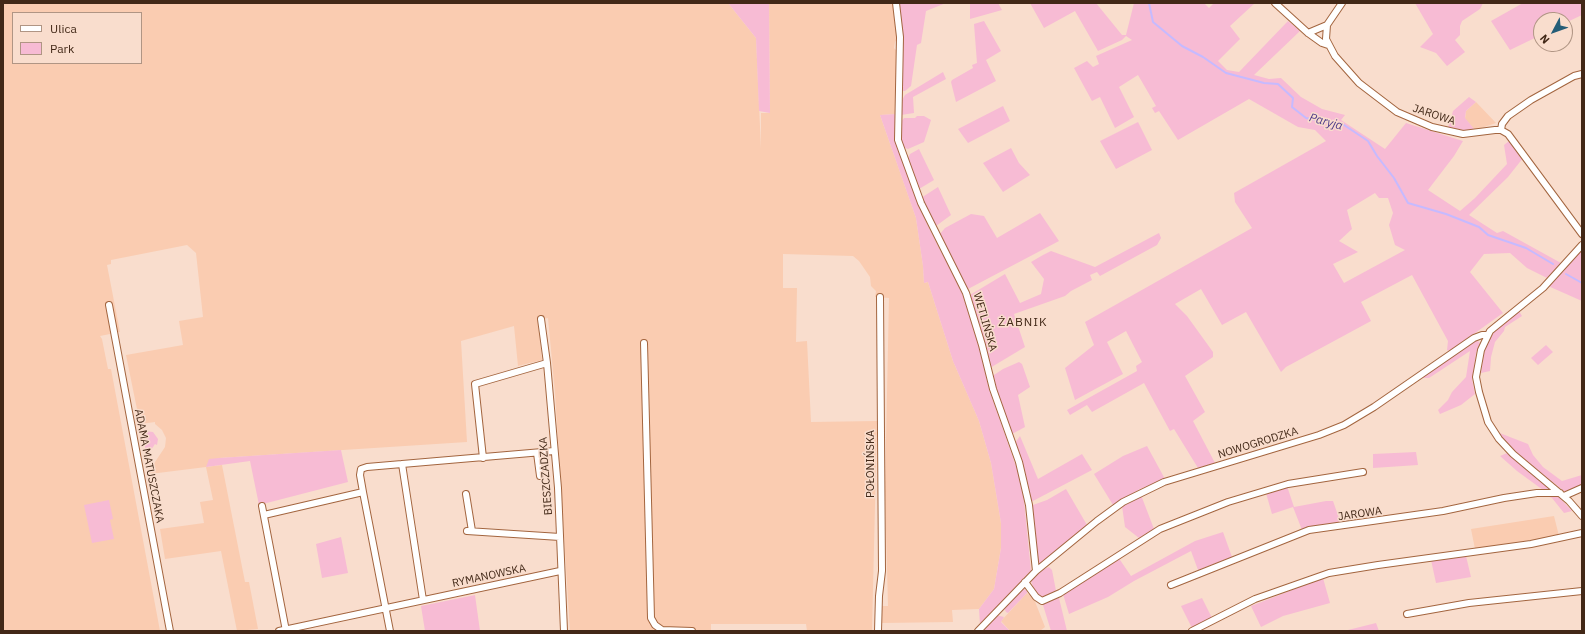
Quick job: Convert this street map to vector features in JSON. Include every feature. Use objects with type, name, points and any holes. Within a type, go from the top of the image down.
[{"type":"street","name":"WETLIŃSKA","points":[[896,3],[900,37],[898,140],[921,203],[966,293],[982,345],[993,389],[1014,446],[1026,487],[1036,571]]},
{"type":"street","points":[[1275,3],[1308,33],[1322,43],[1328,45]]},
{"type":"street","points":[[1328,45],[1325,33],[1327,25],[1342,3]]},
{"type":"street","points":[[1308,33],[1327,25]]},
{"type":"street","name":"JAROWA","points":[[1328,45],[1335,56],[1359,83],[1388,106],[1408,118],[1456,133],[1470,134],[1501,130]]},
{"type":"street","points":[[1582,74],[1574,76],[1530,100],[1508,116],[1502,124],[1501,130],[1508,134],[1521,150],[1582,234]]},
{"type":"street","points":[[1582,245],[1550,281],[1495,326],[1487,335],[1477,364],[1476,377],[1478,392],[1488,422],[1505,446],[1562,494],[1582,516]]},
{"type":"street","name":"POŁONIŃSKA","points":[[878,631],[879,596],[882,571],[880,297]]},
{"type":"street","name":"ADAMA MATUSZCZAKA","points":[[109,305],[170,631]]},
{"type":"street","name":"BIESZCZADZKA","points":[[541,319],[547,362],[554,451],[560,537],[560,571],[564,631]]},
{"type":"street","name":"NOWOGRODZKA","points":[[1036,571],[1097,521],[1123,502],[1164,482],[1339,427],[1374,407],[1474,338],[1487,335]]},
{"type":"street","points":[[644,343],[651,618],[655,626],[662,630],[692,631]]},
{"type":"street","points":[[483,458],[475,384],[547,362]]},
{"type":"street","points":[[390,631],[360,475],[362,469],[367,467],[500,457],[554,451]]},
{"type":"street","points":[[537,453],[540,476]]},
{"type":"street","points":[[402,464],[423,600]]},
{"type":"street","points":[[1025,582],[1036,597],[1042,600],[1060,593],[1160,529],[1228,502],[1288,484],[1364,472]]},
{"type":"street","points":[[1562,494],[1582,488]]},
{"type":"street","points":[[264,515],[363,492]]},
{"type":"street","name":"JAROWA","points":[[1171,585],[1309,530],[1443,511],[1504,498],[1537,493],[1562,494]]},
{"type":"street","points":[[466,494],[469,531],[560,537]]},
{"type":"street","points":[[262,506],[286,630]]},
{"type":"street","points":[[1192,631],[1255,599],[1329,573],[1378,564],[1531,544],[1582,533]]},
{"type":"street","name":"RYMANOWSKA","points":[[279,631],[560,571]]},
{"type":"street","points":[[978,631],[1036,571]]},
{"type":"street","points":[[1407,614],[1469,603],[1582,591]]},
{"type":"shaded area","points":[[3,3],[728,3],[756,38],[761,149],[761,113],[770,113],[769,3],[893,3],[897,25],[897,39],[894,48],[897,51],[896,114],[880,115],[916,218],[924,283],[928,282],[953,361],[979,421],[991,463],[1001,523],[1001,548],[994,589],[979,609],[952,610],[953,622],[882,623],[882,606],[888,606],[885,490],[889,298],[875,297],[876,291],[871,286],[870,277],[859,261],[853,256],[783,254],[783,288],[797,288],[796,342],[807,341],[811,422],[877,421],[872,631],[807,631],[806,624],[711,624],[711,631],[570,631],[555,393],[548,318],[538,320],[542,360],[518,366],[514,326],[461,341],[467,442],[219,458],[206,467],[150,474],[149,471],[165,447],[166,438],[162,430],[155,424],[155,422],[140,424],[126,355],[183,345],[179,321],[203,317],[196,253],[187,245],[111,260],[111,264],[107,265],[120,332],[100,336],[102,339],[108,369],[111,369],[160,631],[3,631]]},
{"type":"shaded area","points":[[1476,102],[1496,123],[1475,130],[1465,119],[1466,111]]},
{"type":"shaded area","points":[[222,465],[245,582],[249,582],[258,629],[237,631],[221,551],[165,559],[160,529],[204,523],[200,502],[213,500],[206,467]]},
{"type":"shaded area","points":[[1554,516],[1559,536],[1475,549],[1471,529]]},
{"type":"shaded area","points":[[1027,593],[1034,599],[1045,627],[1040,631],[1010,631],[1001,621]]},
{"type":"green space","points":[[728,3],[769,3],[770,113],[759,111],[756,38]]},
{"type":"green space","points":[[898,3],[946,3],[926,11],[921,43],[917,45],[911,86],[905,91],[900,91]]},
{"type":"green space","points":[[970,3],[998,3],[1002,10],[970,19]]},
{"type":"green space","points":[[1030,3],[1096,3],[1122,35],[1126,35],[1134,3],[1204,3],[1209,8],[1214,3],[1255,3],[1230,26],[1240,39],[1218,61],[1227,70],[1239,72],[1288,21],[1300,31],[1254,75],[1269,79],[1281,78],[1301,97],[1322,109],[1345,115],[1341,120],[1385,149],[1406,123],[1463,141],[1454,156],[1428,190],[1460,211],[1475,198],[1507,164],[1504,145],[1509,141],[1523,158],[1508,177],[1469,215],[1497,233],[1503,231],[1561,263],[1547,278],[1527,268],[1510,253],[1484,254],[1470,272],[1503,313],[1450,351],[1447,350],[1448,341],[1412,275],[1361,302],[1371,321],[1286,367],[1281,372],[1246,312],[1222,325],[1201,289],[1175,304],[1187,316],[1213,352],[1213,357],[1185,376],[1205,412],[1193,421],[1215,463],[1198,468],[1174,429],[1170,431],[1144,383],[1092,412],[1087,405],[1070,415],[1067,410],[1137,371],[1136,366],[1142,362],[1126,331],[1107,342],[1123,374],[1075,400],[1065,368],[1094,345],[1085,322],[1252,228],[1235,202],[1234,193],[1326,141],[1315,130],[1298,127],[1249,99],[1178,140],[1159,111],[1155,113],[1152,108],[1156,106],[1138,75],[1119,87],[1134,117],[1115,128],[1100,97],[1092,101],[1074,68],[1087,61],[1093,67],[1099,64],[1096,56],[1132,40],[1126,36],[1122,40],[1098,51],[1075,11],[1044,28]],"holes":[[[1375,193],[1379,198],[1388,198],[1393,213],[1389,225],[1395,245],[1405,250],[1344,283],[1333,264],[1358,252],[1339,241],[1352,229],[1347,210]]]},
{"type":"green space","points":[[1415,3],[1483,3],[1480,9],[1462,21],[1460,26],[1460,35],[1455,40],[1465,52],[1447,66],[1436,53],[1420,47],[1433,34]]},
{"type":"green space","points":[[1523,3],[1582,3],[1582,15],[1573,19],[1573,12],[1533,12],[1533,39],[1510,50],[1491,21]]},
{"type":"green space","points":[[984,21],[1001,51],[986,60],[996,81],[956,102],[951,82],[973,68],[972,65],[977,63],[974,24]]},
{"type":"green space","points":[[943,72],[946,79],[913,97],[914,113],[901,115],[901,102],[905,95]]},
{"type":"green space","points":[[1469,97],[1476,102],[1466,111],[1465,118],[1475,130],[1464,131],[1448,128],[1453,111]]},
{"type":"green space","points":[[1003,106],[1010,121],[968,143],[958,129]]},
{"type":"green space","points":[[896,114],[896,134],[914,189],[926,222],[954,274],[963,296],[980,350],[989,389],[1018,472],[1024,501],[1031,571],[980,625],[979,609],[994,589],[1001,548],[1001,523],[991,463],[979,421],[953,361],[928,282],[924,283],[916,218],[880,115]]},
{"type":"green space","points":[[917,116],[924,116],[931,120],[924,142],[908,149],[903,147],[901,142],[901,122],[904,118],[915,118]]},
{"type":"green space","points":[[1138,122],[1152,150],[1116,169],[1100,141]]},
{"type":"green space","points":[[1011,148],[1019,163],[1030,175],[1003,192],[983,163]]},
{"type":"green space","points":[[919,149],[934,180],[919,189],[908,158],[910,154]]},
{"type":"green space","points":[[938,187],[951,215],[936,226],[921,198]]},
{"type":"green space","points":[[1040,213],[1059,241],[968,289],[941,242],[939,235],[945,228],[971,214],[984,216],[997,238]]},
{"type":"green space","points":[[1159,233],[1161,238],[1157,245],[1100,276],[1097,272],[1090,275],[1092,280],[1071,291],[1065,296],[1014,314],[1025,347],[990,368],[970,295],[1005,274],[1020,303],[1041,294],[1044,279],[1031,262],[1043,255],[1051,251],[1095,267]]},
{"type":"green space","points":[[1582,250],[1582,301],[1548,286]]},
{"type":"green space","points":[[1519,311],[1522,316],[1505,327],[1504,331],[1495,342],[1491,357],[1490,371],[1481,373],[1485,347],[1494,332]]},
{"type":"green space","points":[[1477,340],[1480,343],[1476,353],[1472,379],[1475,394],[1461,405],[1440,414],[1438,410],[1466,377],[1470,351],[1429,378],[1421,378]]},
{"type":"green space","points":[[1546,345],[1553,352],[1538,365],[1531,358]]},
{"type":"green space","points":[[1019,362],[1022,364],[1030,387],[1018,395],[1025,427],[1012,434],[991,377],[1003,369]]},
{"type":"green space","points":[[145,431],[153,432],[158,439],[157,445],[155,444],[147,456],[142,434]]},
{"type":"green space","points":[[1497,432],[1528,444],[1533,455],[1543,467],[1562,481],[1582,475],[1582,485],[1565,492],[1518,454]]},
{"type":"green space","points":[[1020,436],[1038,479],[1082,454],[1092,470],[1031,502],[1027,482],[1015,443]]},
{"type":"green space","points":[[1147,446],[1165,479],[1140,489],[1113,505],[1094,474],[1123,456]]},
{"type":"green space","points":[[341,450],[348,482],[259,505],[250,461],[206,467],[209,459]]},
{"type":"green space","points":[[1416,452],[1418,465],[1373,468],[1373,454]]},
{"type":"green space","points":[[1507,453],[1552,490],[1543,490],[1517,471],[1500,456]]},
{"type":"green space","points":[[1287,486],[1294,507],[1333,501],[1341,524],[1302,530],[1293,507],[1272,514],[1266,493]]},
{"type":"green space","points":[[1066,489],[1087,525],[1042,564],[1038,564],[1031,508],[1033,505],[1047,500]]},
{"type":"green space","points":[[1141,495],[1154,529],[1139,538],[1125,527],[1122,506]]},
{"type":"green space","points":[[1544,495],[1557,495],[1572,511],[1564,513],[1552,498]]},
{"type":"green space","points":[[109,500],[113,519],[110,520],[114,539],[92,543],[84,505]]},
{"type":"green space","points":[[1223,532],[1232,557],[1198,570],[1191,551],[1134,581],[1108,597],[1069,614],[1063,594],[1118,557],[1131,576],[1195,541]]},
{"type":"green space","points":[[341,537],[348,573],[322,578],[316,544]]},
{"type":"green space","points":[[1466,556],[1471,577],[1436,583],[1431,560]]},
{"type":"green space","points":[[1049,567],[1052,570],[1056,591],[1047,597],[1039,597],[1035,592],[1031,581],[1042,570]]},
{"type":"green space","points":[[1323,578],[1330,603],[1283,616],[1261,627],[1251,606]]},
{"type":"green space","points":[[1024,589],[1027,593],[1008,613],[1006,612],[1004,608],[1019,592]]},
{"type":"green space","points":[[475,595],[480,631],[425,631],[421,606]]},
{"type":"green space","points":[[1057,597],[1059,598],[1067,631],[1051,631],[1043,605],[1043,603]]},
{"type":"green space","points":[[1202,598],[1212,618],[1192,628],[1181,606]]},
{"type":"green space","points":[[996,615],[1004,617],[1001,622],[1010,631],[982,631]]},
{"type":"green space","points":[[1376,623],[1379,631],[1344,631]]},
{"type":"waterway","name":"Paryja","points":[[1149,3],[1153,22],[1182,46],[1203,57],[1226,73],[1264,83],[1278,84],[1293,98],[1292,107],[1306,118],[1344,125],[1368,141],[1377,156],[1394,178],[1408,203],[1446,214],[1479,227],[1488,235],[1526,248],[1553,264]]},
{"type":"waterway","name":"Paryja","points":[[1566,274],[1582,283]]},
{"type":"district","name":"ŻABNIK","points":[[1023,323]]}]
